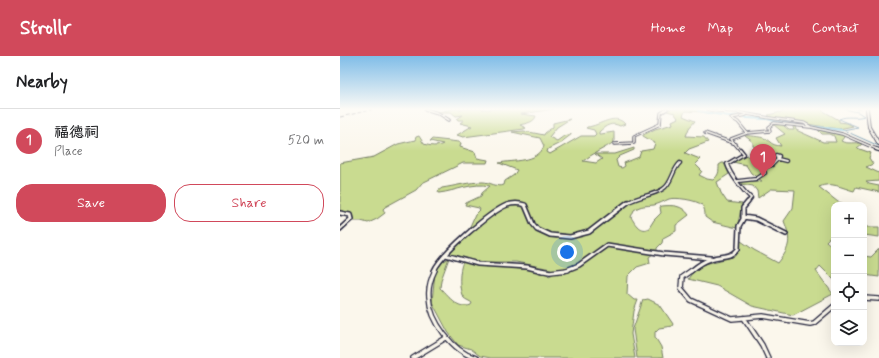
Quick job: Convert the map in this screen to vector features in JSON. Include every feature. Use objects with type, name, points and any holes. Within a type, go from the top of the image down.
[{"type":"street","points":[[614,144],[634,143],[634,136],[660,123]]},
{"type":"street","points":[[739,123],[747,134]]},
{"type":"street","points":[[446,255],[478,264],[527,267],[550,272],[571,269],[588,259],[604,246],[610,245],[664,254],[712,258],[726,257],[736,252],[738,249],[739,226],[743,217],[743,208],[752,198],[743,191],[743,188],[730,173],[727,166],[727,164],[744,154],[731,139],[747,134],[770,131],[769,127],[774,123]]},
{"type":"street","points":[[775,123],[810,126]]},
{"type":"street","points":[[802,123],[842,134],[879,150]]},
{"type":"street","points":[[868,123],[875,139],[879,144]]},
{"type":"street","points":[[705,133],[736,144]]},
{"type":"street","points":[[737,181],[753,180],[765,173],[763,167],[772,165],[778,159],[786,161]]},
{"type":"street","points":[[476,358],[466,356],[446,338],[434,316],[429,299],[429,290],[435,269],[446,255],[501,208],[513,204],[525,205],[533,224],[537,229],[550,235],[570,237],[589,232],[626,203],[663,189],[667,186],[675,167],[680,163]]},
{"type":"street","points":[[340,213],[350,215],[351,219],[340,229]]},
{"type":"street","points":[[743,217],[763,222],[786,234]]},
{"type":"street","points":[[712,258],[701,263],[682,278],[680,284],[682,290],[691,300],[732,319],[763,316],[810,324],[814,323],[831,309]]},
{"type":"street","points":[[867,298],[879,299]]},
{"type":"street","points":[[744,318],[762,345],[768,358]]},
{"type":"street","points":[[413,358],[446,338]]},
{"type":"green space","points":[[460,123],[527,123],[520,125],[526,128],[524,129],[463,137],[457,135],[472,126]]},
{"type":"green space","points":[[553,123],[563,123],[557,127],[549,137],[557,141],[564,136],[572,134],[560,143],[548,149],[547,152],[550,154],[581,136],[594,136],[596,134],[594,130],[586,128],[587,127],[601,123],[624,123],[625,124],[620,126],[614,124],[609,125],[599,132],[599,134],[601,134],[614,132],[614,142],[583,161],[596,163],[602,159],[595,154],[615,154],[634,148],[634,150],[620,156],[616,160],[618,167],[622,168],[625,166],[624,163],[639,157],[641,151],[653,149],[655,143],[643,135],[655,129],[673,124],[693,123],[689,128],[686,136],[704,137],[708,142],[689,149],[685,153],[700,159],[695,164],[702,171],[699,175],[707,179],[713,180],[718,173],[719,165],[724,163],[729,174],[717,182],[721,193],[727,202],[742,204],[737,228],[712,222],[705,217],[705,211],[702,205],[686,199],[669,199],[656,205],[641,206],[634,210],[631,217],[640,229],[649,228],[661,213],[660,207],[662,206],[680,207],[689,215],[676,225],[676,231],[663,238],[662,243],[657,248],[657,251],[649,257],[650,263],[637,267],[628,276],[627,294],[634,300],[638,300],[634,311],[631,334],[635,358],[491,358],[480,356],[471,349],[458,345],[448,332],[432,302],[435,272],[441,263],[449,258],[441,280],[440,288],[450,299],[462,306],[471,305],[472,303],[464,298],[461,291],[460,275],[463,262],[532,270],[547,274],[549,276],[553,274],[551,269],[516,262],[484,262],[455,256],[449,253],[456,242],[468,231],[475,215],[480,210],[479,208],[465,205],[466,203],[481,196],[482,193],[490,186],[477,185],[439,193],[438,191],[442,188],[478,182],[486,182],[499,186],[504,185],[505,181],[514,175],[517,170],[499,163],[531,158],[541,151],[544,146],[540,138],[512,132],[524,131],[544,135],[553,127]]},
{"type":"green space","points":[[801,123],[847,123],[853,126],[839,129]]},
{"type":"green space","points":[[774,125],[796,125],[784,126],[789,130],[794,130],[793,127],[795,126],[796,130],[823,142],[836,142],[834,136],[830,134],[822,134],[818,130],[843,135],[844,137],[841,141],[862,144],[857,148],[871,153],[869,158],[873,164],[866,167],[879,173],[879,181],[866,182],[879,186],[879,192],[856,187],[854,191],[832,185],[823,185],[819,187],[838,202],[831,202],[831,236],[826,241],[831,245],[831,277],[820,266],[816,271],[831,291],[831,295],[793,315],[752,306],[717,286],[688,279],[697,266],[736,256],[741,241],[778,263],[785,252],[789,238],[784,221],[793,208],[795,190],[771,189],[758,198],[757,191],[753,186],[741,184],[740,181],[762,181],[751,173],[746,165],[733,162],[745,155],[756,160],[762,157],[749,153],[763,152],[753,146],[753,142],[745,136],[764,138],[777,146],[781,146],[776,138],[785,134]]},
{"type":"green space","points":[[419,136],[424,144],[431,146],[439,146],[443,144],[430,141],[432,139],[459,142],[461,143],[460,147],[475,152],[477,158],[488,160],[487,163],[463,163],[422,183],[416,190],[385,207],[383,209],[385,213],[368,223],[361,221],[350,221],[350,214],[340,212],[340,163],[374,157],[398,144],[415,140],[416,137]]},
{"type":"green space","points":[[867,227],[879,227],[879,237],[867,235]]},
{"type":"green space","points":[[879,249],[879,277],[867,275],[867,256],[871,257]]},
{"type":"green space","points":[[648,299],[660,305],[673,324],[672,326],[659,328],[655,332],[655,337],[661,347],[663,358],[637,358],[633,329],[643,300]]},
{"type":"waterway","points":[[787,123],[843,130]]},
{"type":"waterway","points":[[849,123],[858,127],[843,130],[879,146]]},
{"type":"place","name":"福德祠","points":[[763,177]]}]
